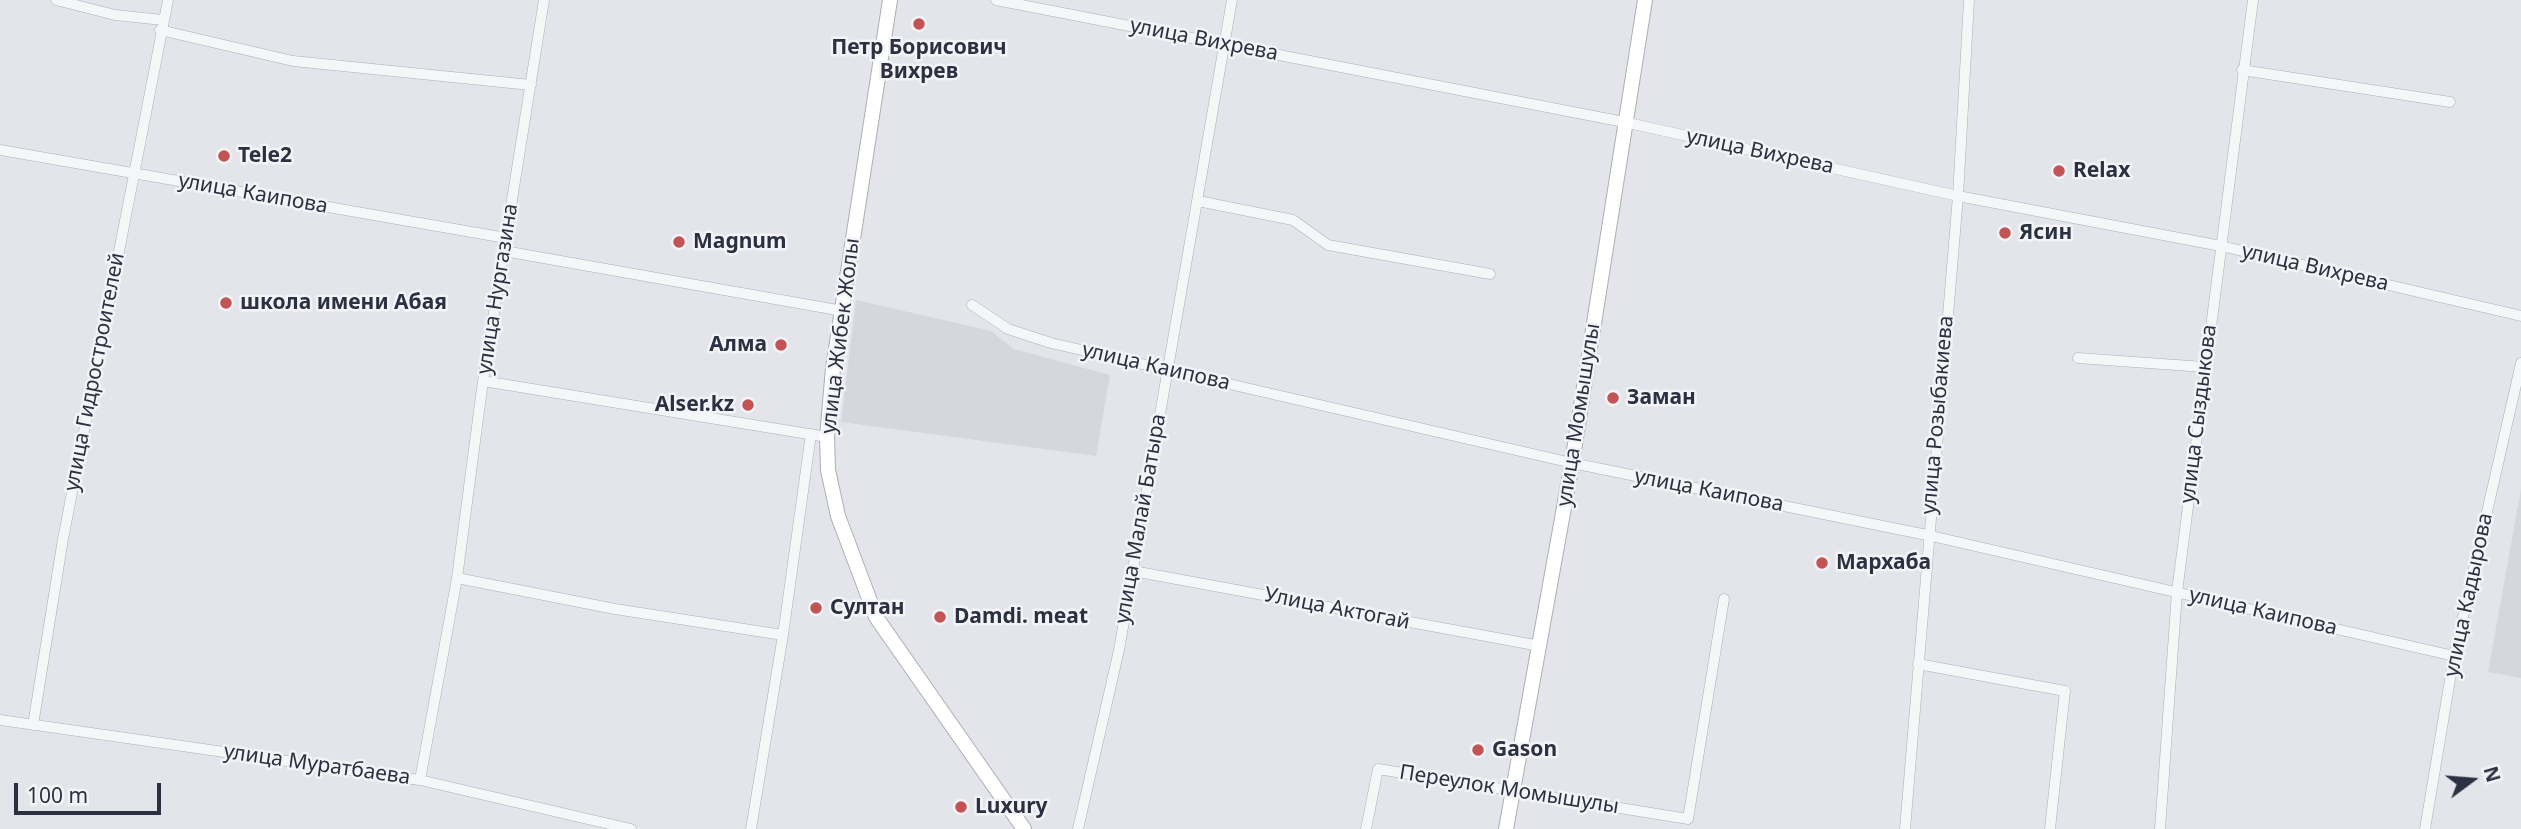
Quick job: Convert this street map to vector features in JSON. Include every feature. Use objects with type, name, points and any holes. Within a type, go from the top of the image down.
[{"type":"main road","name":"улица Жибек Жолы","points":[[890,0],[832,368],[827,437],[828,470],[838,516],[876,617],[1024,829]]},
{"type":"main road","name":"улица Момышулы","points":[[1506,829],[1572,463],[1645,0]]},
{"type":"street","points":[[56,0],[162,25],[293,61],[531,85]]},
{"type":"street","name":"улица Гидростроителей","points":[[33,725],[63,539],[132,173],[168,0]]},
{"type":"street","name":"улица Нургазина","points":[[420,780],[457,578],[483,381],[544,0]]},
{"type":"street","name":"улица Вихрева","points":[[996,0],[1624,122],[1958,196],[2221,246],[2521,316]]},
{"type":"street","name":"улица Малай Батыра","points":[[1078,829],[1101,736],[1133,571],[1232,0]]},
{"type":"street","name":"улица Розыбакиева","points":[[1905,829],[1927,535],[1958,196],[1969,0]]},
{"type":"street","name":"улица Сыздыкова","points":[[2160,829],[2177,592],[2253,0]]},
{"type":"street","points":[[2242,70],[2450,102]]},
{"type":"street","name":"улица Каипова","points":[[0,150],[506,238]]},
{"type":"street","points":[[1198,201],[1293,220],[1328,245],[1490,274]]},
{"type":"street","points":[[504,251],[843,311]]},
{"type":"street","name":"улица Каипова","points":[[972,306],[1008,329],[1051,343],[1572,463],[1927,535],[2454,656]]},
{"type":"street","points":[[2078,358],[2204,367]]},
{"type":"street","name":"улица Кадырова","points":[[2425,829],[2454,656],[2521,363]]},
{"type":"street","points":[[483,381],[827,437]]},
{"type":"street","points":[[751,829],[783,635],[811,434]]},
{"type":"street","name":"Улица Актогай","points":[[1133,571],[1540,646]]},
{"type":"street","points":[[457,578],[615,608],[783,635]]},
{"type":"street","name":"Переулок Момышулы","points":[[1366,829],[1378,769],[1688,819],[1724,599]]},
{"type":"street","points":[[1918,664],[2065,691],[2050,829]]},
{"type":"street","name":"улица Муратбаева","points":[[0,720],[420,780],[631,829]]},
{"type":"shaded area","points":[[856,300],[991,331],[1014,349],[1110,375],[1096,456],[841,422]]},
{"type":"shaded area","points":[[2521,489],[2521,678],[2488,672]]},
{"type":"place","name":"Петр Борисович Вихрев","points":[[919,24]]},
{"type":"place","name":"Tele2","points":[[224,156]]},
{"type":"place","name":"Relax","points":[[2059,171]]},
{"type":"place","name":"Ясин","points":[[2005,233]]},
{"type":"place","name":"Magnum","points":[[679,242]]},
{"type":"place","name":"школа имени Абая","points":[[226,303]]},
{"type":"place","name":"Алма","points":[[781,345]]},
{"type":"place","name":"Заман","points":[[1613,398]]},
{"type":"place","name":"Alser.kz","points":[[748,405]]},
{"type":"place","name":"Мархаба","points":[[1822,563]]},
{"type":"place","name":"Султан","points":[[816,608]]},
{"type":"place","name":"Damdi. meat","points":[[940,617]]},
{"type":"place","name":"Gason","points":[[1478,750]]},
{"type":"place","name":"Luxury","points":[[961,807]]}]
